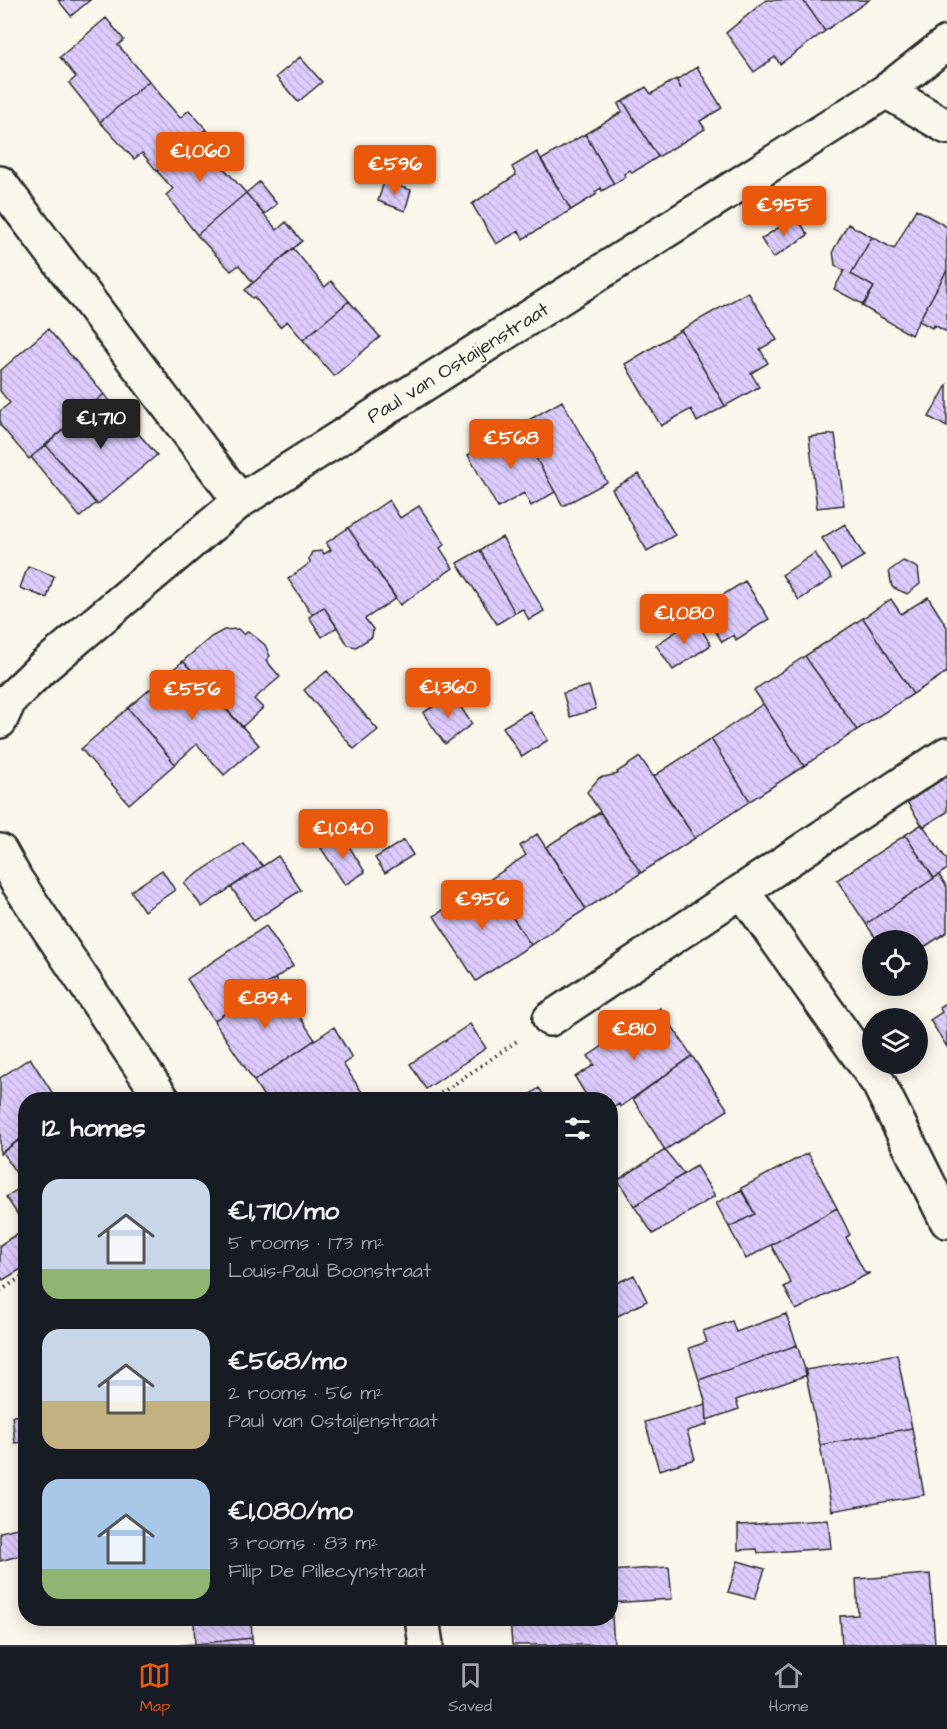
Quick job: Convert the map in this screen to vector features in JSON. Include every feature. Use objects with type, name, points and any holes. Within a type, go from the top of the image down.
[{"type":"street","name":"Paul van Ostaijenstraat","points":[[0,721],[10,699],[42,668],[240,501],[886,91],[947,43]]},
{"type":"street","points":[[886,91],[947,127]]},
{"type":"street","points":[[0,183],[240,501]]},
{"type":"street","points":[[550,1019],[947,754]]},
{"type":"street","points":[[0,851],[16,880],[158,1092]]},
{"type":"street","points":[[743,892],[879,1084],[947,1221]]},
{"type":"street","points":[[423,1626],[426,1645]]},
{"type":"path","points":[[443,1092],[550,1019]]},
{"type":"path","points":[[0,1291],[18,1279]]},
{"type":"building","points":[[58,0],[90,0],[71,16]]},
{"type":"building","points":[[766,0],[803,0],[825,31],[780,64],[775,57],[754,72],[726,33]]},
{"type":"building","points":[[803,0],[869,0],[825,31]]},
{"type":"building","points":[[106,18],[124,40],[118,45],[149,81],[100,122],[69,83],[76,77],[60,57]]},
{"type":"building","points":[[300,57],[322,82],[298,102],[276,77]]},
{"type":"building","points":[[697,67],[722,108],[700,121],[705,129],[658,157],[623,101],[646,87],[651,94],[676,79],[681,89],[677,80]]},
{"type":"building","points":[[149,81],[180,118],[189,110],[206,129],[157,171],[142,153],[134,159],[100,122]]},
{"type":"building","points":[[623,101],[658,157],[632,173],[630,170],[624,174],[625,177],[614,184],[585,134],[622,112],[618,104]]},
{"type":"building","points":[[206,129],[224,150],[215,158],[246,193],[197,235],[166,195],[173,189],[157,171]]},
{"type":"building","points":[[585,134],[614,184],[602,191],[601,188],[595,192],[597,194],[571,210],[541,160]]},
{"type":"building","points":[[537,152],[571,210],[523,239],[519,231],[496,244],[472,204],[516,175],[512,167]]},
{"type":"building","points":[[259,182],[277,204],[264,215],[246,193]]},
{"type":"building","points":[[384,182],[411,190],[405,211],[378,201]]},
{"type":"building","points":[[246,193],[277,230],[286,222],[302,241],[253,283],[239,265],[231,271],[197,235]]},
{"type":"building","points":[[916,209],[947,227],[947,270],[911,335],[862,306],[874,287],[851,274],[872,237],[894,249]]},
{"type":"building","points":[[796,216],[808,235],[773,258],[761,239]]},
{"type":"building","points":[[848,224],[872,237],[851,274],[874,287],[864,305],[834,289],[844,271],[835,265],[833,251]]},
{"type":"building","points":[[293,248],[325,287],[331,281],[349,301],[303,340],[287,321],[280,327],[245,290]]},
{"type":"building","points":[[947,270],[947,332],[919,321]]},
{"type":"building","points":[[748,292],[777,340],[760,349],[768,363],[751,373],[759,387],[725,406],[681,330]]},
{"type":"building","points":[[349,301],[380,337],[334,376],[303,340]]},
{"type":"building","points":[[48,329],[104,394],[29,459],[0,425],[0,411],[10,403],[0,391],[0,371]]},
{"type":"building","points":[[681,330],[725,406],[697,422],[691,409],[661,426],[625,364]]},
{"type":"building","points":[[947,385],[947,427],[929,417]]},
{"type":"building","points":[[104,394],[157,455],[97,505],[46,445]]},
{"type":"building","points":[[562,401],[607,482],[563,506],[518,426]]},
{"type":"building","points":[[518,426],[555,492],[531,506],[524,493],[498,508],[468,455]]},
{"type":"building","points":[[835,434],[844,505],[817,508],[809,437]]},
{"type":"building","points":[[46,445],[96,503],[80,517],[31,457]]},
{"type":"building","points":[[639,474],[675,535],[647,551],[612,489]]},
{"type":"building","points":[[389,500],[400,518],[419,506],[445,544],[440,548],[453,568],[400,605],[348,528]]},
{"type":"building","points":[[845,524],[864,556],[841,570],[822,538]]},
{"type":"building","points":[[348,528],[396,598],[365,619],[373,629],[372,637],[356,647],[348,645],[324,607],[312,614],[288,579],[310,563],[309,558],[312,552],[322,551],[324,554],[331,550],[326,543]]},
{"type":"building","points":[[502,537],[544,611],[529,620],[523,609],[515,613],[480,550]]},
{"type":"building","points":[[480,550],[515,613],[497,624],[457,563]]},
{"type":"building","points":[[815,553],[832,578],[799,600],[782,575]]},
{"type":"building","points":[[903,561],[918,568],[920,584],[907,594],[892,587],[889,571]]},
{"type":"building","points":[[28,566],[54,576],[47,598],[20,588]]},
{"type":"building","points":[[745,581],[769,619],[736,640],[734,635],[722,642],[706,615],[715,610],[710,603]]},
{"type":"building","points":[[928,597],[947,627],[947,672],[913,694],[863,618],[891,599],[901,614]]},
{"type":"building","points":[[324,607],[337,627],[322,637],[309,617]]},
{"type":"building","points":[[863,618],[913,694],[857,730],[805,656]]},
{"type":"building","points":[[695,619],[711,645],[673,670],[656,645]]},
{"type":"building","points":[[238,629],[244,635],[248,631],[265,645],[270,656],[266,660],[280,677],[254,699],[263,708],[242,727],[183,661],[211,637],[224,630]]},
{"type":"building","points":[[805,656],[857,730],[804,766],[754,690]]},
{"type":"building","points":[[183,661],[259,745],[224,775],[197,744],[175,764],[128,708]]},
{"type":"building","points":[[327,671],[378,730],[354,749],[304,690]]},
{"type":"building","points":[[589,686],[596,709],[570,717],[563,693]]},
{"type":"building","points":[[452,694],[472,724],[445,744],[423,713]]},
{"type":"building","points":[[763,704],[804,766],[750,801],[711,739]]},
{"type":"building","points":[[128,708],[175,764],[129,804],[81,749]]},
{"type":"building","points":[[530,711],[548,740],[522,757],[503,727]]},
{"type":"building","points":[[711,739],[750,801],[695,838],[654,776]]},
{"type":"building","points":[[640,757],[695,838],[641,873],[587,792],[599,778],[618,774],[617,772]]},
{"type":"building","points":[[947,776],[947,812],[923,827],[907,802]]},
{"type":"building","points":[[600,812],[641,873],[586,909],[546,847]]},
{"type":"building","points":[[922,824],[947,860],[947,869],[934,878],[905,835]]},
{"type":"building","points":[[537,834],[586,909],[531,945],[488,881],[526,855],[520,846]]},
{"type":"building","points":[[342,835],[365,872],[345,885],[321,848]]},
{"type":"building","points":[[905,835],[934,878],[866,924],[837,880]]},
{"type":"building","points":[[404,840],[413,855],[385,873],[375,858]]},
{"type":"building","points":[[243,843],[263,866],[202,907],[184,883]]},
{"type":"building","points":[[278,856],[301,890],[254,921],[231,887]]},
{"type":"building","points":[[162,870],[175,890],[144,911],[131,891]]},
{"type":"building","points":[[939,875],[947,887],[947,932],[928,944],[928,930],[870,930],[866,924]]},
{"type":"building","points":[[488,881],[531,945],[476,981],[434,916]]},
{"type":"building","points":[[266,926],[293,966],[214,1021],[187,979]]},
{"type":"building","points":[[275,979],[315,1040],[254,1081],[214,1021]]},
{"type":"building","points":[[947,1002],[947,1047],[930,1020],[942,1012],[939,1007]]},
{"type":"building","points":[[660,1008],[692,1056],[620,1107],[618,1092],[584,1092],[575,1077],[594,1065],[588,1056]]},
{"type":"building","points":[[470,1024],[486,1048],[426,1089],[410,1064]]},
{"type":"building","points":[[334,1027],[352,1058],[343,1064],[362,1092],[261,1092],[254,1081]]},
{"type":"building","points":[[692,1056],[728,1110],[665,1150],[633,1099]]},
{"type":"building","points":[[30,1058],[52,1092],[18,1092],[18,1141],[0,1154],[0,1078]]},
{"type":"building","points":[[18,1141],[18,1176],[2,1152]]},
{"type":"building","points":[[665,1150],[684,1174],[634,1206],[618,1180]]},
{"type":"building","points":[[808,1153],[837,1208],[746,1259],[729,1227],[755,1214],[741,1188]]},
{"type":"building","points":[[696,1166],[715,1196],[653,1234],[634,1206]]},
{"type":"building","points":[[18,1189],[18,1215],[6,1197]]},
{"type":"building","points":[[741,1190],[755,1214],[729,1227],[716,1203]]},
{"type":"building","points":[[837,1208],[850,1235],[846,1237],[865,1273],[870,1273],[796,1310],[784,1287],[791,1283],[771,1245]]},
{"type":"building","points":[[18,1233],[18,1271],[3,1280],[0,1275],[0,1245]]},
{"type":"building","points":[[634,1275],[647,1301],[618,1316],[618,1282]]},
{"type":"building","points":[[786,1314],[797,1345],[699,1380],[689,1348],[707,1342],[703,1331],[732,1321],[736,1332]]},
{"type":"building","points":[[797,1345],[807,1375],[736,1400],[739,1409],[707,1420],[706,1404],[699,1380]]},
{"type":"building","points":[[897,1354],[912,1428],[820,1445],[805,1370]]},
{"type":"building","points":[[706,1404],[707,1425],[687,1431],[695,1459],[659,1470],[645,1422]]},
{"type":"building","points":[[12,1416],[18,1416],[18,1443],[15,1443]]},
{"type":"building","points":[[912,1428],[924,1495],[832,1511],[820,1445]]},
{"type":"building","points":[[828,1520],[831,1548],[758,1553],[757,1549],[738,1550],[738,1525]]},
{"type":"building","points":[[18,1528],[18,1556],[0,1561],[0,1532]]},
{"type":"building","points":[[738,1561],[765,1569],[755,1599],[728,1592]]},
{"type":"building","points":[[669,1567],[672,1599],[618,1602],[618,1570]]},
{"type":"building","points":[[930,1574],[935,1644],[842,1645],[840,1616],[858,1615],[856,1579]]},
{"type":"building","points":[[194,1626],[251,1626],[252,1638],[195,1644]]},
{"type":"building","points":[[511,1626],[613,1626],[614,1645],[512,1645]]},
{"type":"building","points":[[252,1638],[253,1645],[180,1645],[195,1644]]}]
